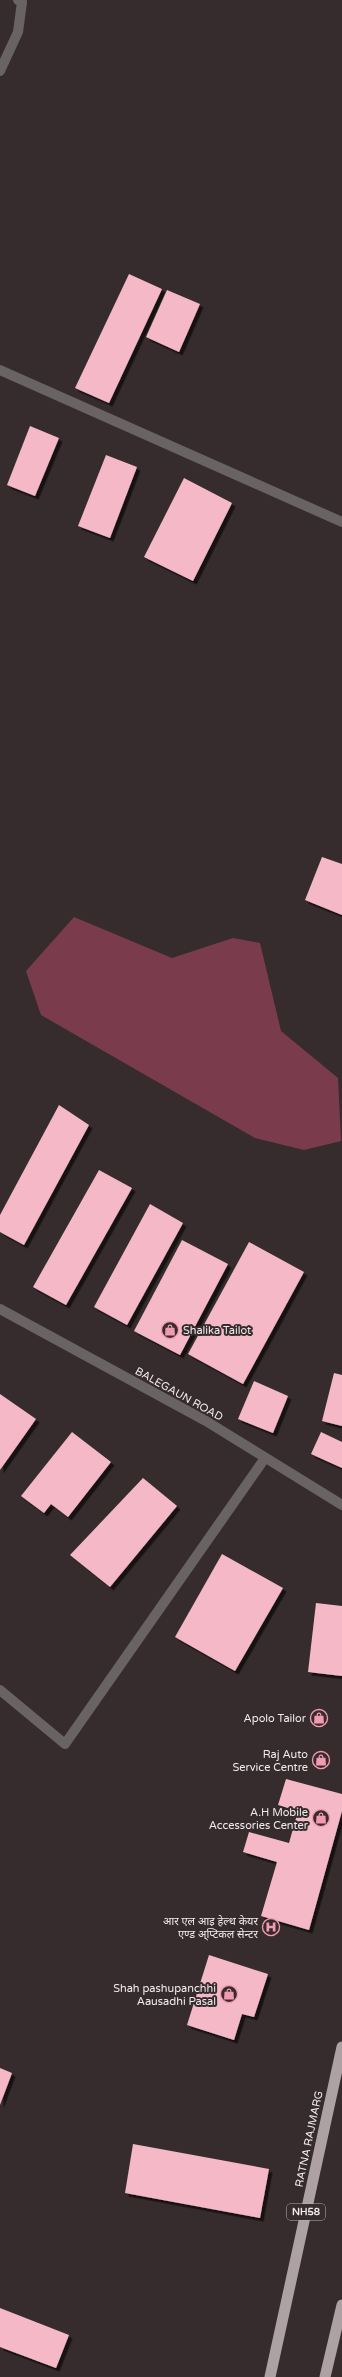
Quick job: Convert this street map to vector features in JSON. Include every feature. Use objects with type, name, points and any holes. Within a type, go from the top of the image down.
[{"type":"highway","name":"RATNA RAJMARG","points":[[270,2377],[342,2047]]},
{"type":"highway","points":[[325,2377],[342,2305]]},
{"type":"street","points":[[0,71],[18,32],[22,2],[18,0]]},
{"type":"street","points":[[0,370],[342,522]]},
{"type":"street","name":"BALEGAUN ROAD","points":[[0,1309],[206,1421],[342,1505]]},
{"type":"street","points":[[0,1690],[65,1744],[265,1458]]},
{"type":"shaded area","points":[[74,917],[172,958],[233,938],[260,943],[281,1031],[338,1078],[341,1141],[304,1150],[255,1138],[41,1015],[26,971]]},
{"type":"building","points":[[129,274],[162,289],[109,403],[75,388]]},
{"type":"building","points":[[167,290],[200,304],[179,352],[146,337]]},
{"type":"building","points":[[30,426],[59,438],[35,496],[7,485]]},
{"type":"building","points":[[106,455],[137,467],[110,538],[78,526]]},
{"type":"building","points":[[184,478],[232,503],[193,581],[144,557]]},
{"type":"building","points":[[322,857],[342,864],[342,915],[305,900]]},
{"type":"building","points":[[59,1105],[89,1125],[24,1245],[0,1232],[0,1215]]},
{"type":"building","points":[[99,1170],[132,1188],[66,1305],[33,1287]]},
{"type":"building","points":[[150,1204],[183,1223],[127,1325],[94,1307]]},
{"type":"building","points":[[182,1240],[228,1264],[180,1355],[134,1331]]},
{"type":"building","points":[[249,1242],[304,1272],[243,1384],[188,1354]]},
{"type":"building","points":[[334,1373],[342,1375],[342,1426],[322,1421]]},
{"type":"building","points":[[254,1381],[288,1396],[273,1433],[238,1419]]},
{"type":"building","points":[[0,1394],[36,1419],[0,1470]]},
{"type":"building","points":[[72,1432],[111,1462],[68,1517],[51,1504],[44,1513],[21,1496]]},
{"type":"building","points":[[321,1432],[342,1442],[342,1468],[311,1454]]},
{"type":"building","points":[[143,1478],[177,1506],[110,1587],[70,1555]]},
{"type":"building","points":[[222,1554],[283,1588],[235,1671],[175,1637]]},
{"type":"building","points":[[316,1603],[342,1606],[342,1676],[308,1672]]},
{"type":"building","points":[[286,1779],[342,1794],[342,1811],[309,1930],[261,1916],[277,1862],[243,1852],[249,1832],[289,1843],[298,1811],[278,1805]]},
{"type":"building","name":"Shah pashupanchhi Aausadhi Pasal","points":[[209,1955],[268,1974],[254,2017],[242,2014],[234,2040],[187,2025]]},
{"type":"building","points":[[0,2068],[12,2073],[0,2105]]},
{"type":"building","points":[[133,2144],[269,2169],[260,2218],[125,2193]]},
{"type":"building","points":[[0,2308],[69,2335],[56,2368],[0,2347]]},
{"type":"place","name":"Shalika Tailot","points":[[170,1330]]},
{"type":"place","name":"Apolo Tailor","points":[[319,1718]]},
{"type":"place","name":"Raj Auto Service Centre","points":[[321,1760]]},
{"type":"place","name":"A.H Mobile Accessories Center","points":[[321,1818]]},
{"type":"place","name":"आर एल आइ हेल्थ केयर एण्ड अ्प्टिकल सेन्टर","points":[[271,1927]]},
{"type":"place","name":"Shah pashupanchhi Aausadhi Pasal","points":[[229,1994]]}]
